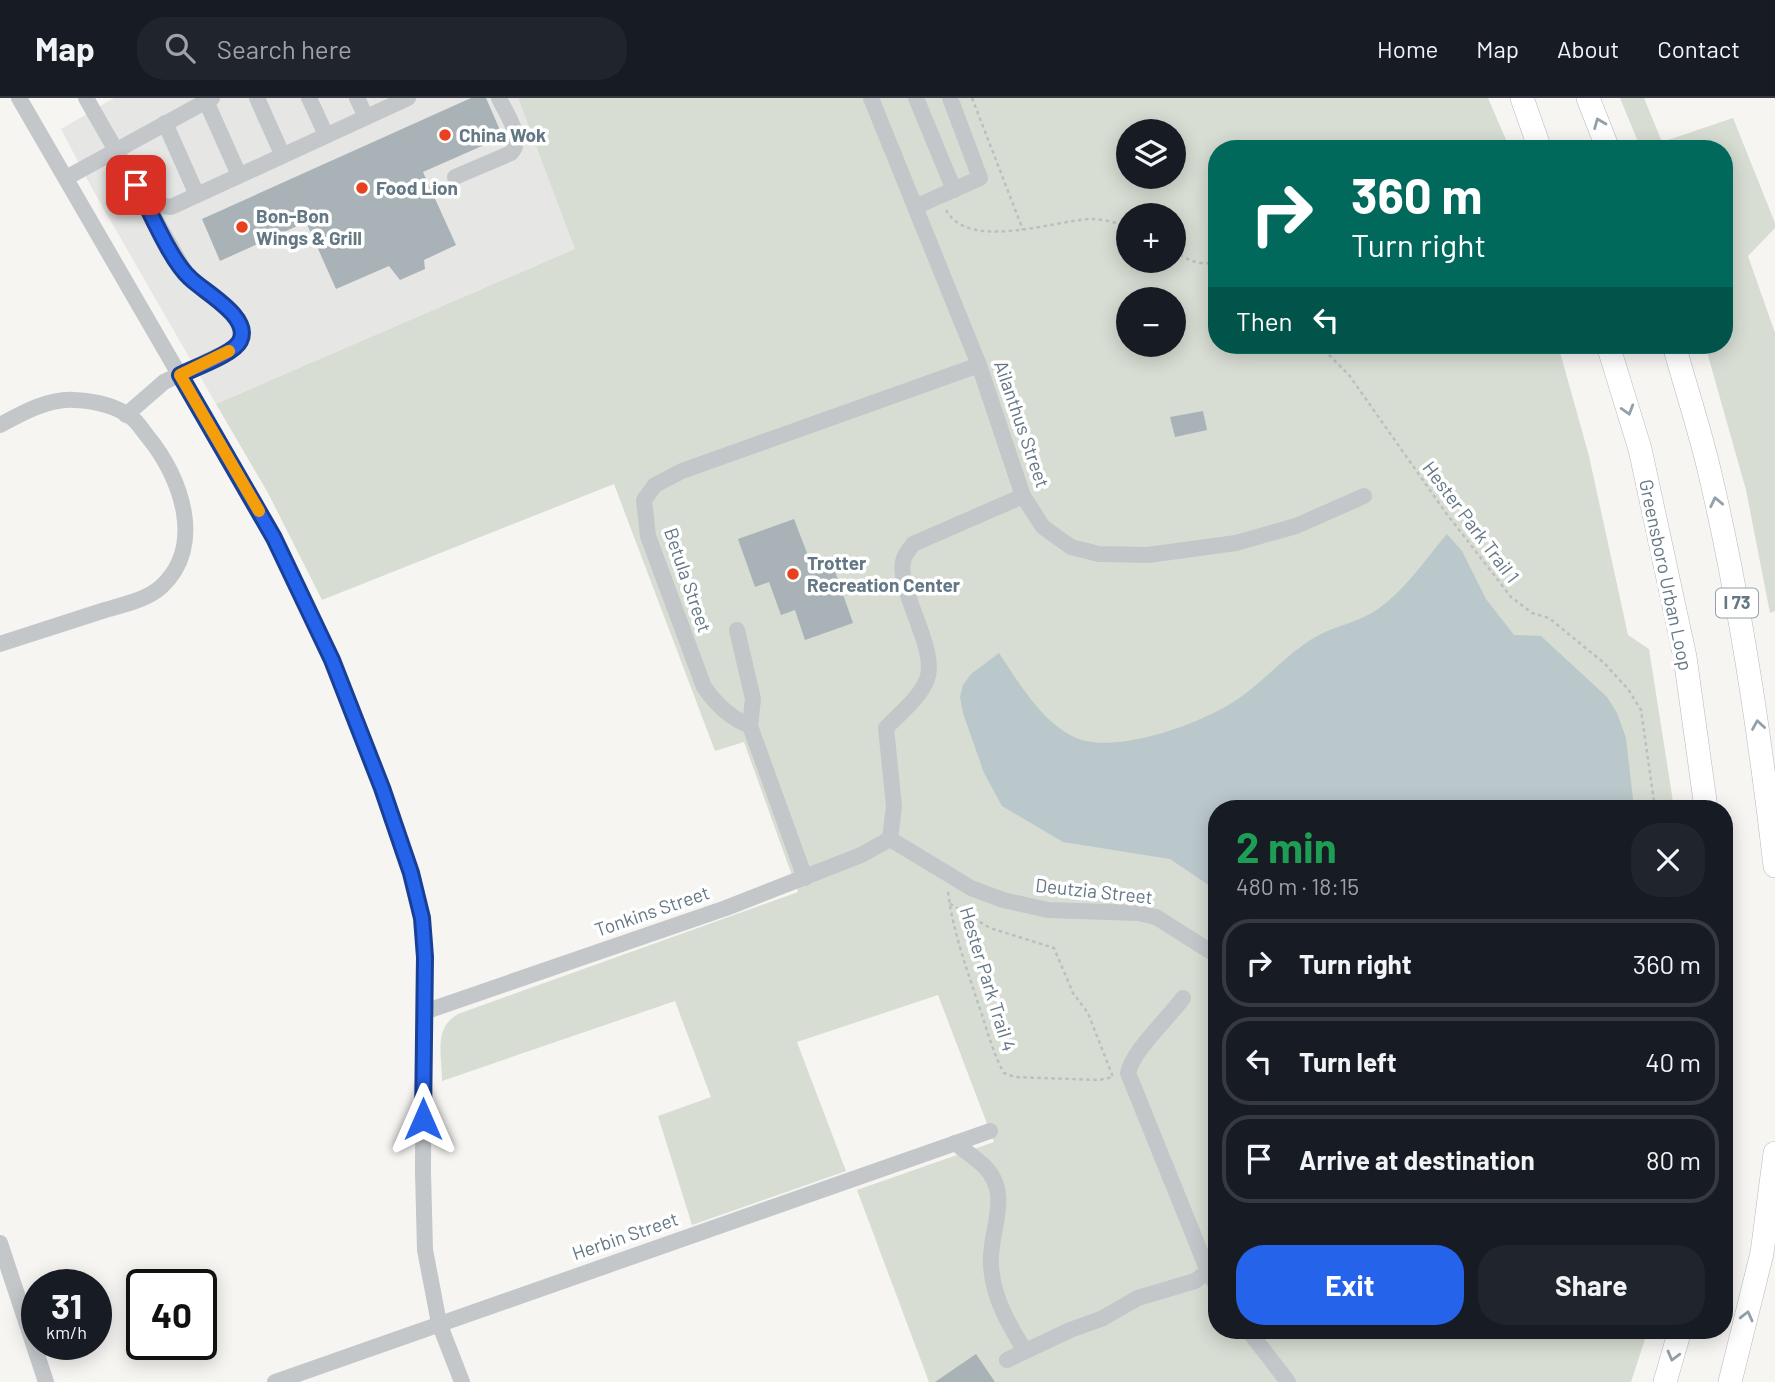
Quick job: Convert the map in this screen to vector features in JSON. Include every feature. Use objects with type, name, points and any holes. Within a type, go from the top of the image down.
[{"type":"highway","points":[[1521,98],[1537,140]]},
{"type":"highway","points":[[1588,98],[1604,140]]},
{"type":"highway","name":"Greensboro Urban Loop","points":[[1611,354],[1640,449],[1685,657],[1705,800]]},
{"type":"highway","name":"I 73","points":[[1677,354],[1711,476],[1744,633],[1775,866]]},
{"type":"highway","points":[[1730,1382],[1762,1254],[1775,1153]]},
{"type":"highway","points":[[1665,1382],[1677,1339]]},
{"type":"street","points":[[19,98],[274,538],[332,660],[382,788],[411,873],[422,918],[425,957],[425,1250],[439,1323],[462,1382]]},
{"type":"street","points":[[86,98],[188,277],[235,315],[242,328],[240,340],[232,349],[154,388],[127,415]]},
{"type":"street","points":[[257,98],[282,154]]},
{"type":"street","points":[[309,98],[326,135]]},
{"type":"street","points":[[357,98],[366,117]]},
{"type":"street","points":[[146,203],[171,207],[406,98]]},
{"type":"street","points":[[455,177],[511,153],[516,147],[517,139],[499,98]]},
{"type":"street","points":[[916,98],[954,190]]},
{"type":"street","points":[[915,207],[981,178],[950,98]]},
{"type":"street","points":[[66,178],[209,99],[239,174]]},
{"type":"street","name":"Ailanthus Street","points":[[875,99],[979,365],[1023,496],[1043,527],[1071,547],[1099,554],[1125,556],[1236,543],[1296,526],[1364,496]]},
{"type":"street","points":[[165,123],[197,195]]},
{"type":"street","name":"Betula Street","points":[[750,726],[735,720],[719,707],[704,687],[648,536],[644,500],[655,485],[682,471],[979,365]]},
{"type":"street","points":[[0,425],[51,402],[73,400],[98,403],[127,415],[160,452],[177,484],[185,515],[186,538],[179,561],[161,587],[148,596],[0,644]]},
{"type":"street","points":[[890,839],[894,806],[886,728],[921,692],[929,675],[926,649],[904,579],[903,560],[913,544],[1023,496]]},
{"type":"street","points":[[737,630],[753,699],[750,726],[805,878]]},
{"type":"street","name":"Tonkins Street","points":[[424,1012],[726,908],[860,855],[890,839]]},
{"type":"street","name":"Deutzia Street","points":[[890,839],[971,888],[1003,900],[1037,907],[1101,913],[1138,913],[1156,917],[1208,950]]},
{"type":"street","points":[[1183,998],[1155,1034],[1136,1053],[1128,1073],[1208,1268]]},
{"type":"street","name":"Herbin Street","points":[[275,1382],[990,1130]]},
{"type":"street","points":[[955,1143],[984,1166],[998,1187],[999,1205],[991,1266],[1001,1309],[1026,1351]]},
{"type":"street","points":[[0,1242],[46,1382]]},
{"type":"street","points":[[1007,1360],[1070,1330],[1101,1319],[1138,1298],[1208,1279]]},
{"type":"street","points":[[1255,1339],[1288,1382]]},
{"type":"path","points":[[972,98],[1023,230]]},
{"type":"path","points":[[944,207],[950,218],[980,230],[1004,232],[1092,219],[1116,224]]},
{"type":"path","points":[[1186,259],[1208,264]]},
{"type":"path","name":"Hester Park Trail 1","points":[[1328,354],[1349,375],[1446,513],[1511,597],[1532,613],[1549,618],[1604,663],[1628,689],[1642,710],[1654,800]]},
{"type":"path","name":"Hester Park Trail 4","points":[[944,871],[949,903],[965,965],[1004,1073],[1015,1077],[1099,1080],[1113,1077],[1088,1013],[1073,993],[1054,948],[990,928],[949,903]]},
{"type":"shaded area","points":[[114,98],[518,98],[576,249],[216,404],[94,192],[61,129]]},
{"type":"shaded area","points":[[518,98],[1488,98],[1506,140],[1208,140],[1208,354],[1561,354],[1589,456],[1628,635],[1649,649],[1673,800],[1208,800],[1208,1339],[1645,1339],[1631,1382],[929,1382],[857,1190],[994,1142],[938,995],[797,1042],[846,1171],[692,1225],[658,1116],[711,1097],[675,1001],[442,1081],[442,1034],[450,1020],[458,1014],[798,892],[744,742],[715,751],[614,484],[322,600],[268,493],[216,404],[575,249]]},
{"type":"shaded area","points":[[1620,98],[1644,98],[1661,140],[1637,140]]},
{"type":"shaded area","points":[[1733,118],[1775,223],[1775,228],[1748,256],[1775,333],[1775,611],[1770,613],[1746,490],[1708,354],[1733,354],[1733,140],[1668,140]]},
{"type":"shaded area","points":[[1447,534],[1462,551],[1486,599],[1514,635],[1541,636],[1607,697],[1617,713],[1626,738],[1633,800],[1208,800],[1208,885],[1170,859],[1063,842],[1002,806],[984,773],[960,697],[963,685],[971,674],[999,653],[1034,703],[1056,726],[1069,734],[1099,743],[1140,739],[1184,726],[1238,699],[1312,639],[1378,609],[1418,569]]},
{"type":"building","points":[[471,98],[486,98],[500,130],[488,135],[491,142],[423,172],[456,245],[424,260],[425,269],[400,280],[389,266],[336,289],[306,222],[220,261],[202,219]]},
{"type":"building","points":[[1203,411],[1207,430],[1175,437],[1170,417]]},
{"type":"building","name":"Trotter Recreation Center","points":[[794,519],[812,566],[831,560],[853,623],[805,640],[795,610],[781,615],[769,582],[755,587],[738,539]]},
{"type":"building","points":[[976,1354],[995,1382],[935,1382]]},
{"type":"slow traffic","points":[[229,351],[180,375],[259,511]]},
{"type":"place","name":"China Wok","points":[[445,135]]},
{"type":"place","name":"Food Lion","points":[[362,188]]},
{"type":"place","name":"Bon-Bon Wings & Grill","points":[[242,227]]},
{"type":"place","name":"Trotter Recreation Center","points":[[793,574]]},
{"type":"route","points":[[136,185],[180,267],[188,277],[235,315],[242,328],[240,340],[232,349],[180,375],[274,538],[332,660],[382,788],[411,873],[422,918],[425,957],[423,1119]]}]
